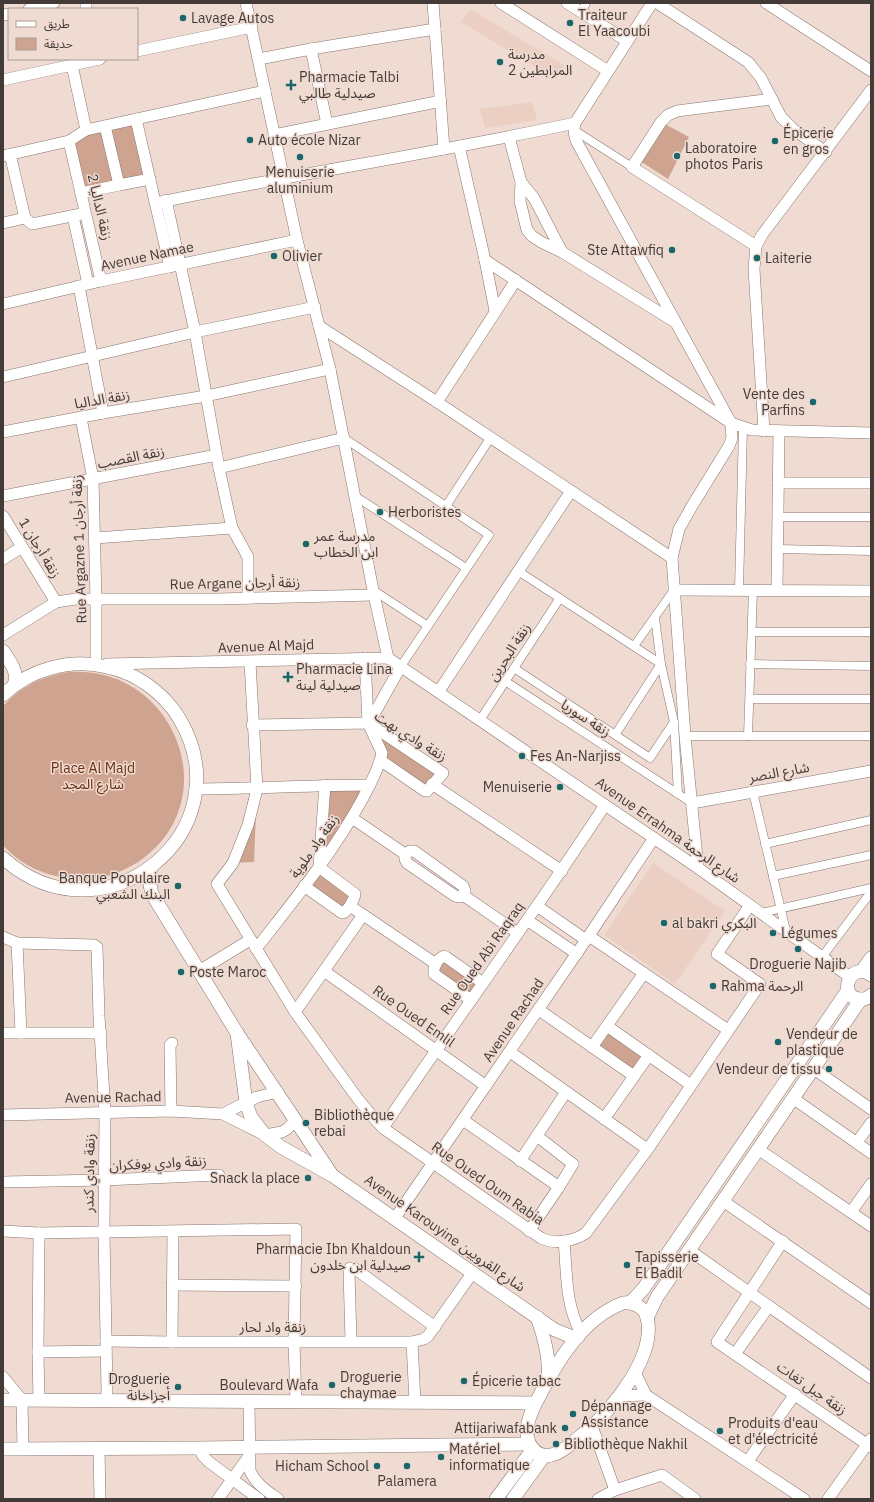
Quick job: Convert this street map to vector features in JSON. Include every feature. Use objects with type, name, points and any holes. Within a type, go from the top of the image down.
[{"type":"street","points":[[33,8],[54,3]]},
{"type":"street","points":[[246,3],[297,240],[330,369],[373,593],[388,658]]},
{"type":"street","points":[[433,3],[444,149]]},
{"type":"street","points":[[501,3],[608,71]]},
{"type":"street","points":[[566,3],[584,7],[627,41]]},
{"type":"street","points":[[652,3],[574,126],[574,138],[732,423],[732,438],[729,446],[679,529],[672,558],[685,736],[698,868]]},
{"type":"street","points":[[657,3],[748,62],[761,78],[781,117],[794,130],[826,152]]},
{"type":"street","points":[[766,3],[871,71]]},
{"type":"street","points":[[138,51],[252,27]]},
{"type":"street","points":[[259,59],[435,29]]},
{"type":"street","points":[[311,49],[327,124]]},
{"type":"street","points":[[3,80],[72,66],[93,60]]},
{"type":"street","points":[[72,66],[86,130]]},
{"type":"street","points":[[764,431],[754,269],[756,246],[762,235],[826,152],[871,90]]},
{"type":"street","points":[[86,213],[32,224],[25,218],[7,155],[70,140],[86,130],[265,91]]},
{"type":"street","points":[[632,167],[661,122],[668,115],[677,112],[772,99]]},
{"type":"street","points":[[274,135],[441,101]]},
{"type":"street","points":[[136,119],[150,179],[161,202],[175,265],[195,332],[219,468],[232,528],[248,557],[248,598]]},
{"type":"street","points":[[106,126],[119,185]]},
{"type":"street","points":[[161,202],[284,177],[574,126],[632,167],[756,246]]},
{"type":"street","points":[[509,137],[521,182],[520,201],[527,230],[541,242],[562,252],[676,323]]},
{"type":"street","name":"زنقة الداليا 2","points":[[70,140],[101,281]]},
{"type":"street","points":[[458,146],[485,260],[495,311]]},
{"type":"street","points":[[81,193],[150,179]]},
{"type":"street","points":[[521,182],[534,198],[562,252]]},
{"type":"street","name":"زنقة الداليا 2","points":[[73,216],[84,285],[93,357],[103,413]]},
{"type":"street","points":[[3,223],[25,218]]},
{"type":"street","name":"Avenue Namae","points":[[3,304],[101,281],[297,240]]},
{"type":"street","points":[[485,260],[732,423],[743,428],[764,431],[871,433]]},
{"type":"street","points":[[437,402],[516,280]]},
{"type":"street","points":[[3,377],[195,332],[315,307]]},
{"type":"street","points":[[319,326],[437,402],[672,558]]},
{"type":"street","name":"زنقة الداليا","points":[[3,432],[103,413],[206,396],[330,369]]},
{"type":"street","name":"Rue Argazne 1 زنقة أرجان","points":[[81,418],[94,479],[96,660]]},
{"type":"street","points":[[739,589],[743,428]]},
{"type":"street","points":[[777,590],[778,431]]},
{"type":"street","points":[[446,506],[490,437]]},
{"type":"street","points":[[219,468],[344,438],[489,535],[401,666],[368,724]]},
{"type":"street","name":"زنقة القصب","points":[[3,496],[217,455]]},
{"type":"street","points":[[778,483],[871,483]]},
{"type":"street","points":[[439,691],[571,491]]},
{"type":"street","points":[[355,496],[466,568]]},
{"type":"street","name":"زنقة أرجان 1","points":[[3,516],[56,602]]},
{"type":"street","points":[[778,517],[871,517]]},
{"type":"street","points":[[95,538],[232,528]]},
{"type":"street","points":[[3,559],[22,547]]},
{"type":"street","points":[[777,549],[871,550]]},
{"type":"street","points":[[518,571],[661,664]]},
{"type":"street","points":[[674,590],[739,589],[871,591]]},
{"type":"street","points":[[634,646],[674,590]]},
{"type":"street","points":[[748,736],[753,590]]},
{"type":"street","points":[[373,593],[428,626]]},
{"type":"street","name":"Rue Argane زنقة أرجان","points":[[96,599],[248,598],[373,593]]},
{"type":"street","name":"زنقة البحرين","points":[[480,720],[560,598]]},
{"type":"street","points":[[3,635],[56,602],[76,599],[96,599]]},
{"type":"street","points":[[655,618],[661,664],[674,722],[678,794]]},
{"type":"street","points":[[752,632],[871,632]]},
{"type":"street","points":[[3,651],[15,669],[17,677],[14,686]]},
{"type":"street","points":[[365,658],[368,724],[381,756],[425,792],[432,784],[562,871]]},
{"type":"street","name":"Avenue Errahma شارع الرحمة","points":[[388,658],[439,691],[698,868],[850,977]]},
{"type":"street","name":"Avenue Al Majd","points":[[96,660],[144,664],[388,658]]},
{"type":"street","points":[[3,695],[14,686],[31,676],[58,666],[96,660],[139,679],[156,691],[172,709],[184,729],[191,747],[195,770],[195,790],[190,811],[182,831],[172,847],[151,867],[131,879],[110,887],[92,890],[59,888],[31,878],[3,858]]},
{"type":"street","name":"Rue Oued Oum Rabia","points":[[250,662],[252,725],[257,789],[248,825],[233,863],[217,884],[295,1012],[358,1099],[383,1128],[529,1230],[546,1240],[574,1240],[586,1233],[647,1149],[760,984],[717,954],[750,905]]},
{"type":"street","points":[[615,735],[661,664]]},
{"type":"street","points":[[750,664],[871,666]]},
{"type":"street","name":"زنقة سوريا","points":[[514,668],[650,758],[674,722]]},
{"type":"street","points":[[15,669],[22,674],[31,676]]},
{"type":"street","name":"زنقة سوريا","points":[[505,681],[692,803]]},
{"type":"street","points":[[750,699],[871,699]]},
{"type":"street","name":"زنقة وادي بهت","points":[[252,725],[368,724],[442,771],[443,773],[432,784]]},
{"type":"street","points":[[685,736],[871,736]]},
{"type":"street","name":"زنقة واد ملوية","points":[[253,944],[319,867],[352,818],[370,785],[381,756]]},
{"type":"street","name":"شارع النصر","points":[[692,803],[871,771]]},
{"type":"street","points":[[195,790],[257,789],[325,784],[370,785]]},
{"type":"street","points":[[304,886],[342,913],[345,912],[350,906],[355,894],[319,867],[325,784]]},
{"type":"street","points":[[753,792],[786,931]]},
{"type":"street","name":"Rue Oued Abi Raqraq","points":[[383,1128],[435,1050],[562,871],[605,805]]},
{"type":"street","points":[[352,818],[405,854],[412,851],[420,856],[463,886],[465,891],[463,895],[518,933]]},
{"type":"street","points":[[765,844],[871,820]]},
{"type":"street","name":"Avenue Rachad","points":[[395,1218],[539,1010],[654,838]]},
{"type":"street","points":[[773,876],[871,855]]},
{"type":"street","name":"Avenue Karouyine شارع القرويين","points":[[151,867],[149,880],[152,894]]},
{"type":"street","name":"Avenue Karouyine شارع القرويين","points":[[131,879],[141,884],[152,894],[237,1033],[333,1176]]},
{"type":"street","points":[[761,913],[871,888]]},
{"type":"street","points":[[822,958],[871,892]]},
{"type":"street","points":[[350,906],[436,964]]},
{"type":"street","points":[[537,906],[644,973],[728,1030]]},
{"type":"street","points":[[295,1012],[363,915]]},
{"type":"street","points":[[527,920],[577,954]]},
{"type":"street","points":[[3,937],[17,943],[21,1033]]},
{"type":"street","name":"زنقة وادي كندر","points":[[17,943],[97,946],[105,1112],[104,1232],[106,1400]]},
{"type":"street","points":[[200,971],[253,944]]},
{"type":"street","points":[[471,1000],[434,974],[436,964],[442,957],[446,957],[483,983]]},
{"type":"street","points":[[866,997],[853,997],[848,990],[847,985],[850,977],[856,972],[866,973],[871,958]]},
{"type":"street","name":"Rue Oued Emlil","points":[[324,971],[486,1086]]},
{"type":"street","points":[[592,1046],[644,973]]},
{"type":"street","points":[[630,1303],[644,1288],[848,990]]},
{"type":"street","points":[[647,1318],[657,1297],[688,1250],[866,997]]},
{"type":"street","points":[[539,1010],[634,1076]]},
{"type":"street","points":[[607,1026],[691,1085]]},
{"type":"street","points":[[3,1033],[101,1033]]},
{"type":"street","name":"Avenue Karouyine شارع القرويين","points":[[237,1033],[246,1103],[256,1126],[265,1135],[281,1147],[333,1176],[555,1330],[570,1336],[580,1335]]},
{"type":"street","points":[[172,1043],[170,1045],[172,1111]]},
{"type":"street","points":[[510,1052],[647,1149]]},
{"type":"street","points":[[604,1119],[649,1055]]},
{"type":"street","points":[[814,1069],[871,1109]]},
{"type":"street","name":"Avenue Rachad","points":[[223,1114],[266,1094],[278,1092]]},
{"type":"street","points":[[520,1161],[566,1092]]},
{"type":"street","points":[[794,1099],[871,1154]]},
{"type":"street","name":"Avenue Rachad","points":[[3,1115],[172,1111],[223,1114],[265,1135]]},
{"type":"street","points":[[265,1135],[282,1132],[296,1120]]},
{"type":"street","points":[[463,1120],[559,1187]]},
{"type":"street","points":[[857,1143],[871,1123]]},
{"type":"street","points":[[529,1230],[559,1187],[573,1162],[537,1136]]},
{"type":"street","points":[[758,1149],[871,1226]]},
{"type":"street","name":"زنقة وادي بوفكران","points":[[3,1182],[104,1180],[219,1175]]},
{"type":"street","points":[[851,1212],[871,1184]]},
{"type":"street","points":[[723,1201],[870,1302]]},
{"type":"street","points":[[3,1231],[38,1233],[296,1229],[294,1342],[296,1401]]},
{"type":"street","points":[[172,1342],[173,1232]]},
{"type":"street","points":[[38,1233],[39,1400]]},
{"type":"street","points":[[564,1241],[570,1304],[580,1335]]},
{"type":"street","points":[[750,1292],[783,1242]]},
{"type":"street","points":[[688,1250],[871,1378]]},
{"type":"street","points":[[351,1341],[349,1271],[352,1268],[435,1327]]},
{"type":"street","name":"زنقة واد لحار","points":[[38,1352],[172,1342],[412,1342],[424,1339],[435,1327],[473,1272]]},
{"type":"street","points":[[172,1285],[296,1286]]},
{"type":"street","name":"زنقة جبل تغات","points":[[750,1292],[717,1342],[870,1443]]},
{"type":"street","points":[[630,1303],[641,1308],[645,1312],[647,1318],[648,1327],[644,1351],[636,1372],[620,1396],[592,1426],[566,1447],[551,1456],[544,1456],[531,1446],[527,1432],[535,1403],[548,1378],[580,1335],[608,1311],[618,1305],[630,1303]]},
{"type":"street","points":[[735,1354],[769,1306]]},
{"type":"street","points":[[538,1317],[546,1349],[549,1369],[548,1378]]},
{"type":"street","points":[[412,1342],[415,1402]]},
{"type":"street","points":[[636,1372],[646,1395],[804,1499]]},
{"type":"street","points":[[3,1377],[22,1400],[23,1449]]},
{"type":"street","points":[[748,1461],[795,1394]]},
{"type":"street","points":[[620,1396],[646,1395]]},
{"type":"street","name":"Boulevard Wafa","points":[[3,1400],[535,1403]]},
{"type":"street","points":[[249,1401],[250,1471],[258,1484],[278,1499]]},
{"type":"street","points":[[592,1426],[615,1490]]},
{"type":"street","points":[[828,1499],[870,1443]]},
{"type":"street","points":[[3,1449],[199,1448],[249,1452],[531,1446]]},
{"type":"street","points":[[496,1499],[531,1446]]},
{"type":"street","points":[[99,1448],[100,1499]]},
{"type":"street","points":[[199,1448],[203,1456],[209,1462],[259,1499]]},
{"type":"street","points":[[218,1499],[233,1480],[249,1452]]},
{"type":"street","points":[[514,1499],[544,1456]]},
{"type":"street","points":[[598,1499],[615,1490],[662,1475],[695,1499]]},
{"type":"shaded area","points":[[470,9],[564,65],[556,79],[461,22]]},
{"type":"shaded area","points":[[532,102],[537,120],[485,128],[480,109]]},
{"type":"shaded area","name":"al bakri البكري","points":[[653,863],[725,911],[675,984],[604,935]]},
{"type":"green space","points":[[136,119],[150,179],[81,193],[69,141]]},
{"type":"green space","points":[[661,122],[689,137],[668,179],[637,159]]},
{"type":"green space","name":"Place Al Majd شارع المجد","points":[[69,672],[106,676],[138,690],[162,713],[177,742],[184,774],[180,806],[165,836],[138,862],[116,873],[100,878],[75,879],[45,873],[18,859],[3,845],[3,706],[17,693],[33,683],[50,676]]},
{"type":"green space","points":[[368,723],[442,773],[425,790],[382,757]]},
{"type":"green space","points":[[370,785],[319,867],[328,788]]},
{"type":"green space","points":[[257,789],[254,862],[233,863]]},
{"type":"green space","points":[[319,867],[354,898],[345,912],[304,886]]},
{"type":"green space","points":[[441,957],[483,983],[471,1000],[434,974]]},
{"type":"green space","points":[[607,1026],[649,1055],[634,1076],[592,1047]]},
{"type":"place","name":"Lavage Autos","points":[[183,18]]},
{"type":"place","name":"Traiteur El Yaacoubi","points":[[570,23]]},
{"type":"place","name":"مدرسة المرابطين 2","points":[[500,62]]},
{"type":"place","name":"Pharmacie Talbi صيدلية طالبي","points":[[291,85]]},
{"type":"place","name":"Auto école Nizar","points":[[250,140]]},
{"type":"place","name":"Épicerie en gros","points":[[775,141]]},
{"type":"place","name":"Laboratoire photos Paris","points":[[677,156]]},
{"type":"place","name":"Menuiserie aluminium","points":[[300,157]]},
{"type":"place","name":"Ste Attawfiq","points":[[672,250]]},
{"type":"place","name":"Olivier","points":[[274,256]]},
{"type":"place","name":"Laiterie","points":[[757,258]]},
{"type":"place","name":"Vente des Parfins","points":[[813,402]]},
{"type":"place","name":"Herboristes","points":[[380,512]]},
{"type":"place","name":"مدرسة عمر ابن الخطاب","points":[[306,544]]},
{"type":"place","name":"Pharmacie Lina صيدلية لينة","points":[[288,677]]},
{"type":"place","name":"Fes An-Narjiss","points":[[522,756]]},
{"type":"place","name":"Menuiserie","points":[[560,787]]},
{"type":"place","name":"Banque Populaire البنك الشعبي","points":[[178,886]]},
{"type":"place","name":"al bakri البكري","points":[[664,923]]},
{"type":"place","name":"Légumes","points":[[773,933]]},
{"type":"place","name":"Droguerie Najib","points":[[798,949]]},
{"type":"place","name":"Poste Maroc","points":[[181,972]]},
{"type":"place","name":"Rahma الرحمة","points":[[713,986]]},
{"type":"place","name":"Vendeur de plastique","points":[[778,1042]]},
{"type":"place","name":"Vendeur de tissu","points":[[829,1069]]},
{"type":"place","name":"Bibliothèque rebai","points":[[306,1123]]},
{"type":"place","name":"Snack la place","points":[[308,1178]]},
{"type":"place","name":"Pharmacie Ibn Khaldoun صيدلية ابن خلدون","points":[[419,1257]]},
{"type":"place","name":"Tapisserie El Badil","points":[[627,1265]]},
{"type":"place","name":"Épicerie tabac","points":[[464,1381]]},
{"type":"place","name":"Droguerie chaymae","points":[[332,1385]]},
{"type":"place","name":"Droguerie أجزاخانة","points":[[178,1387]]},
{"type":"place","name":"Dépannage Assistance","points":[[573,1414]]},
{"type":"place","name":"Attijariwafabank","points":[[565,1428]]},
{"type":"place","name":"Produits d'eau et d'électricité","points":[[720,1431]]},
{"type":"place","name":"Bibliothèque Nakhil","points":[[556,1444]]},
{"type":"place","name":"Matériel informatique","points":[[441,1457]]},
{"type":"place","name":"Hicham School","points":[[377,1466]]},
{"type":"place","name":"Palamera","points":[[407,1466]]}]
